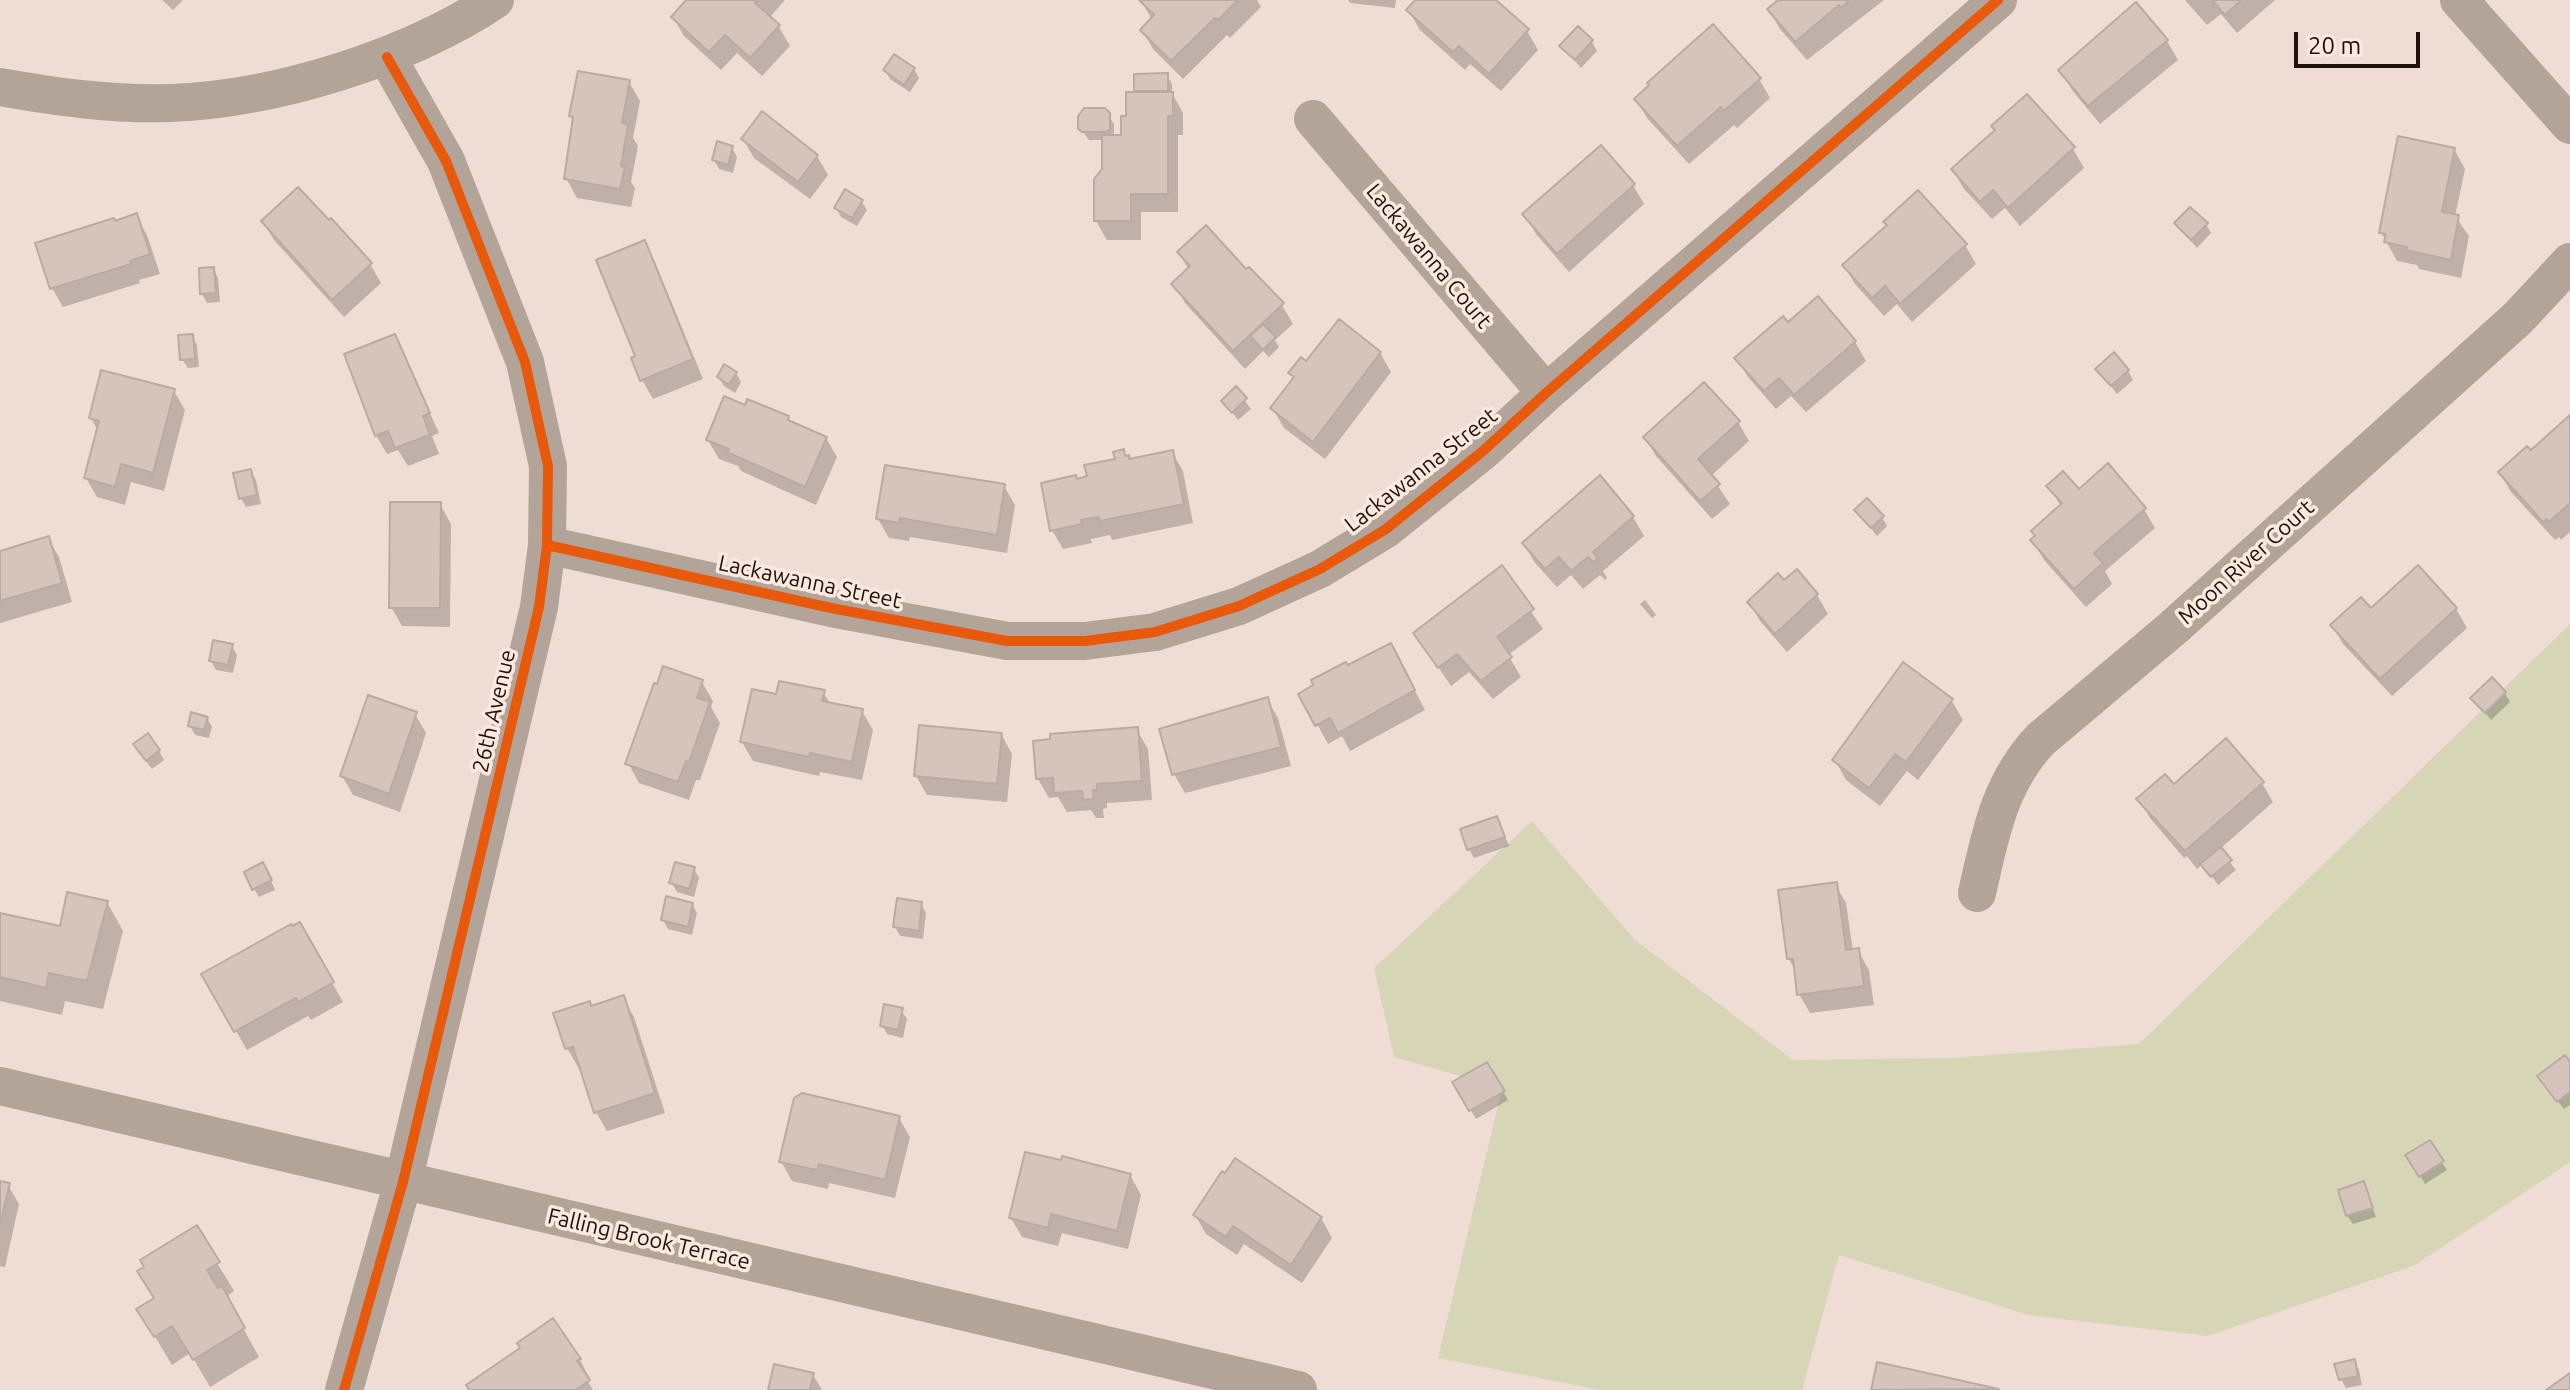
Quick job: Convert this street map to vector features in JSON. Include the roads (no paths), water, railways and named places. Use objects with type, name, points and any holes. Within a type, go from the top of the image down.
[{"type":"street","points":[[0,87],[59,98],[118,102],[174,103],[247,93],[329,75],[387,57],[469,18],[495,0]]},
{"type":"street","name":"Lackawanna Street","points":[[547,545],[831,608],[1007,641],[1085,641],[1155,632],[1239,606],[1320,569],[1373,537],[1483,451],[1998,0]]},
{"type":"street","points":[[2459,0],[2570,125]]},
{"type":"street","name":"26th Avenue","points":[[344,1390],[403,1182],[539,607],[547,545],[548,466],[525,362],[446,161],[387,57]]},
{"type":"street","name":"Lackawanna Court","points":[[1313,119],[1546,393]]},
{"type":"street","name":"Moon River Court","points":[[1977,893],[1991,830],[2006,790],[2023,758],[2041,739],[2173,628],[2506,329],[2570,262]]},
{"type":"street","name":"Falling Brook Terrace","points":[[0,1086],[1298,1390]]}]
